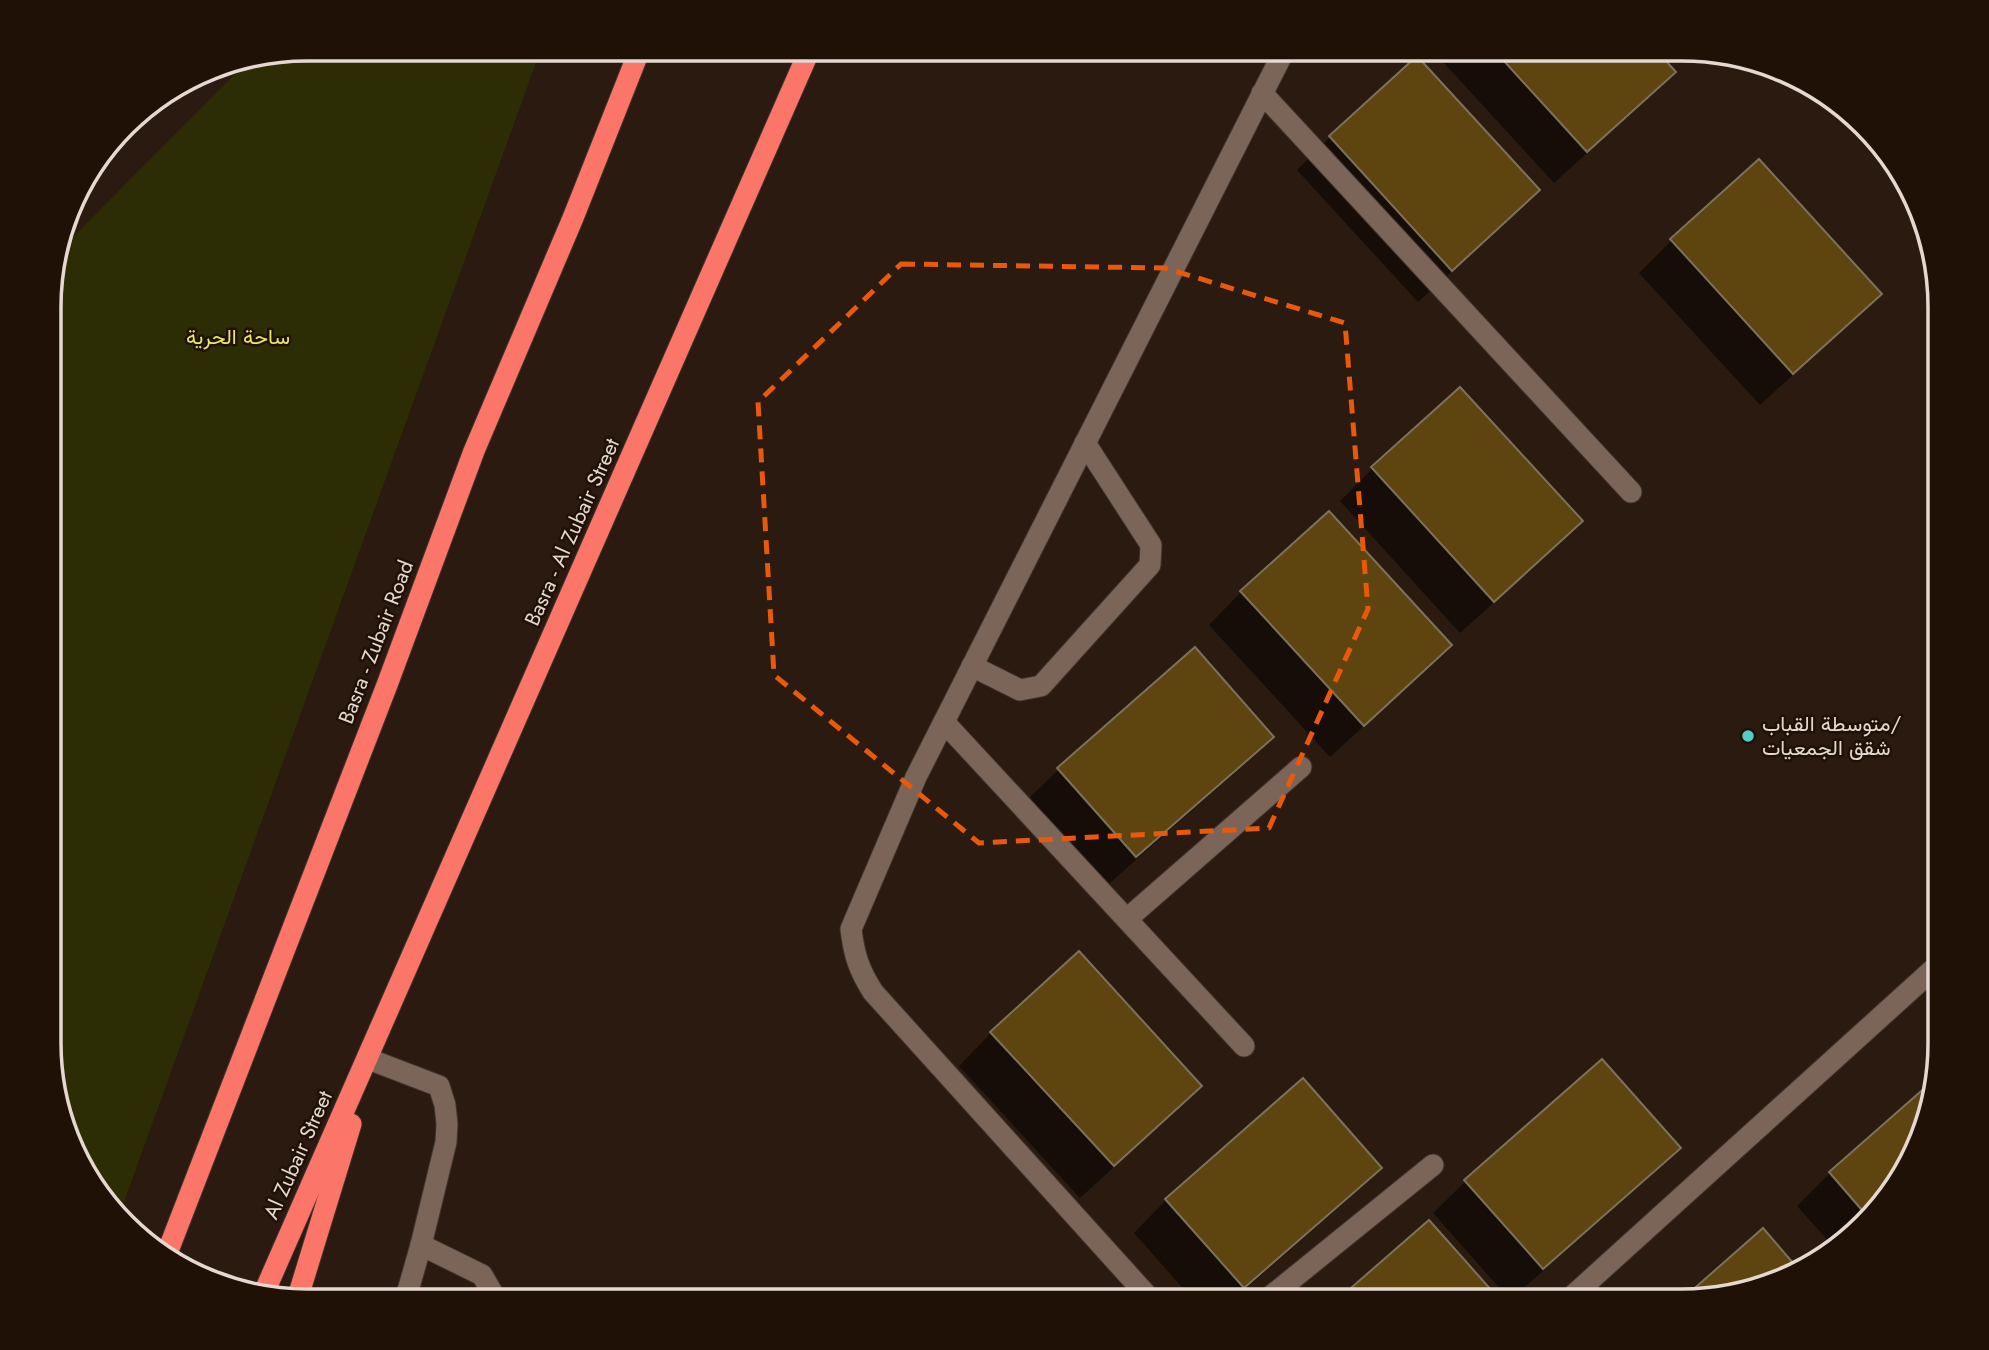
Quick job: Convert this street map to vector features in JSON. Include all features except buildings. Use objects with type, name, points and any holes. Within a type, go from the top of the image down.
[{"type":"highway","name":"Basra - Zubair Road","points":[[170,1247],[387,685],[474,451],[573,218],[635,62]]},
{"type":"highway","name":"Basra - Al Zubair Street","points":[[378,1035],[804,62]]},
{"type":"highway","points":[[300,1289],[378,1035]]},
{"type":"highway","name":"Al Zubair Street","points":[[267,1286],[378,1035]]},
{"type":"street","points":[[1142,1288],[873,992],[860,972],[850,929],[916,777],[1279,61]]},
{"type":"street","points":[[1262,93],[1631,492]]},
{"type":"street","points":[[972,666],[1020,690],[1041,686],[1150,565],[1151,545],[1085,443]]},
{"type":"street","points":[[944,722],[1244,1046]]},
{"type":"street","points":[[1127,919],[1301,767]]},
{"type":"street","points":[[1581,1288],[1928,975]]},
{"type":"street","points":[[370,1060],[439,1086],[445,1105],[446,1142],[408,1289]]},
{"type":"street","points":[[1281,1288],[1433,1165]]},
{"type":"street","points":[[421,1245],[482,1275],[490,1289]]},
{"type":"highlighted area","points":[[901,264],[1165,268],[1345,323],[1368,609],[1269,828],[979,843],[774,675],[758,402]]},
{"type":"green space","name":"ساحة الحرية","points":[[291,62],[536,62],[123,1206],[94,1166],[74,1122],[63,1075],[61,1043],[61,307],[63,275],[71,239],[238,71]]},
{"type":"place","name":"متوسطة القباب/ شقق الجمعيات","points":[[1748,736]]}]
